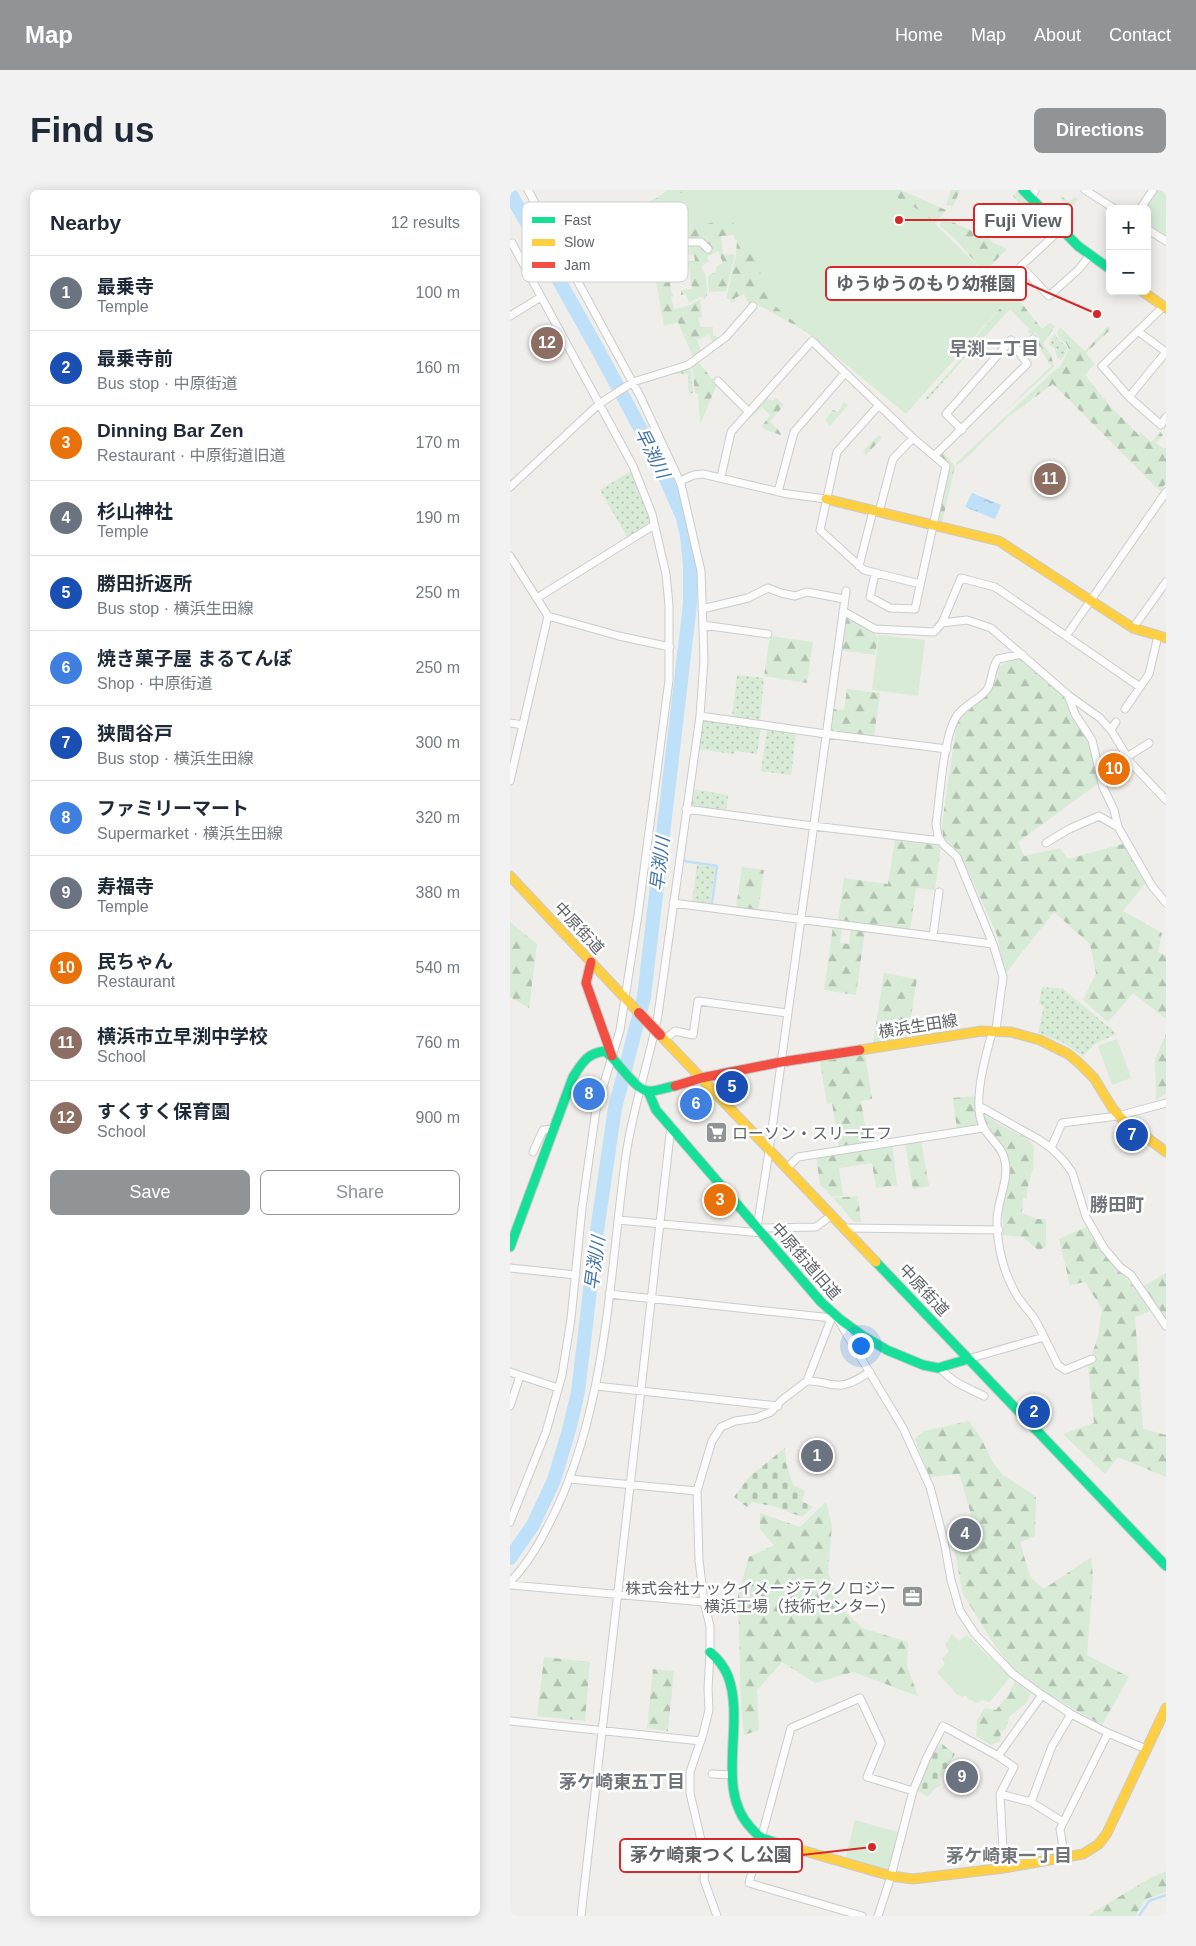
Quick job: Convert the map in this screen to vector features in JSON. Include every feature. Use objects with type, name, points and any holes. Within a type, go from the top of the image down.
[{"type":"main road","points":[[1023,190],[1033,195],[1078,246],[1106,266]]},
{"type":"main road","points":[[1148,295],[1165,307]]},
{"type":"main road","points":[[826,499],[999,541],[1133,628],[1162,637]]},
{"type":"main road","name":"中原街道","points":[[510,876],[625,1000],[769,1151],[846,1228],[1110,1507],[1152,1554],[1166,1566]]},
{"type":"main road","points":[[591,962],[586,983],[613,1058]]},
{"type":"main road","name":"横浜生田線","points":[[641,1087],[679,1085],[701,1078],[781,1062],[995,1030],[1030,1038],[1066,1053],[1090,1074],[1118,1116],[1166,1152]]},
{"type":"main road","points":[[511,1243],[573,1077],[584,1060],[599,1052],[604,1051],[613,1058]]},
{"type":"main road","name":"中原街道旧道","points":[[613,1058],[641,1087],[656,1110],[834,1316],[866,1339],[888,1351],[931,1368],[940,1368]]},
{"type":"main road","points":[[940,1368],[968,1359]]},
{"type":"main road","points":[[710,1652],[719,1658],[728,1674],[734,1693],[733,1786],[737,1807],[746,1824],[762,1838],[891,1876],[914,1879],[1064,1859],[1083,1854],[1099,1844],[1107,1833],[1166,1708]]},
{"type":"street","points":[[528,190],[535,202]]},
{"type":"street","points":[[1085,190],[1109,205]]},
{"type":"street","points":[[1143,205],[1153,190]]},
{"type":"street","points":[[1061,228],[1022,266],[1049,296],[1079,269],[1090,255]]},
{"type":"street","points":[[1151,232],[1166,241]]},
{"type":"street","points":[[688,242],[701,242],[708,249]]},
{"type":"street","points":[[512,244],[522,262]]},
{"type":"street","points":[[510,1522],[546,1432],[558,1388],[569,1328],[582,1208],[596,1110],[620,1030],[638,915],[669,680],[670,647],[666,574],[654,525],[632,466],[533,282]]},
{"type":"street","points":[[510,1584],[539,1543],[570,1479],[583,1442],[596,1386],[626,1153],[654,1037],[700,716],[704,660],[701,571],[680,481],[633,382],[578,282]]},
{"type":"street","points":[[510,316],[541,297]]},
{"type":"street","points":[[510,487],[599,404],[633,382],[688,365],[726,337],[753,306]]},
{"type":"street","points":[[1165,307],[1102,366],[1129,397],[1160,425],[1166,417]]},
{"type":"street","points":[[1129,397],[1166,352],[1139,332]]},
{"type":"street","points":[[1020,353],[1033,339]]},
{"type":"street","points":[[935,455],[962,430],[1027,364],[1011,340],[946,414],[962,430]]},
{"type":"street","points":[[721,477],[730,432],[812,341],[946,466],[935,524],[914,609],[890,608],[870,597],[875,574]]},
{"type":"street","points":[[778,492],[794,432],[845,373]]},
{"type":"street","points":[[718,381],[748,411]]},
{"type":"street","points":[[880,405],[837,452],[820,530],[864,570],[920,584]]},
{"type":"street","points":[[859,566],[894,459],[914,438]]},
{"type":"street","points":[[680,481],[694,475],[703,474],[778,492],[826,499]]},
{"type":"street","points":[[1066,636],[1166,492]]},
{"type":"street","points":[[537,598],[654,525]]},
{"type":"street","points":[[510,556],[548,616],[619,636],[670,647]]},
{"type":"street","points":[[842,610],[875,629],[934,632],[942,623],[961,578],[995,587],[1140,687]]},
{"type":"street","points":[[1133,628],[1166,582]]},
{"type":"street","points":[[702,609],[748,598],[768,588],[795,596],[807,592],[845,595],[759,1230]]},
{"type":"street","points":[[510,781],[548,616]]},
{"type":"street","points":[[942,623],[967,620],[991,628],[1068,694],[1092,711],[1111,730],[1127,757],[1166,800]]},
{"type":"street","points":[[703,625],[768,634]]},
{"type":"street","points":[[1125,709],[1149,674],[1162,637]]},
{"type":"street","points":[[1022,654],[998,659],[993,666],[988,689],[962,708],[955,719],[947,749],[936,824],[941,841],[957,857],[993,944],[1003,977],[995,1030],[984,1060],[979,1106],[980,1120],[1002,1151],[1006,1162],[1005,1179],[998,1208],[998,1230],[1004,1267],[1016,1294],[1033,1317],[1058,1365],[1065,1370],[1092,1359]]},
{"type":"street","points":[[1068,694],[1075,714],[1092,740],[1103,788],[1114,810],[1118,827],[1152,886],[1166,903]]},
{"type":"street","points":[[700,716],[947,749]]},
{"type":"street","points":[[1111,730],[1116,722]]},
{"type":"street","points":[[510,723],[523,725]]},
{"type":"street","points":[[1127,757],[1149,743]]},
{"type":"street","points":[[686,809],[941,841]]},
{"type":"street","points":[[1046,843],[1069,829],[1099,816],[1118,827]]},
{"type":"street","points":[[933,936],[939,892]]},
{"type":"street","points":[[673,903],[993,944]]},
{"type":"street","points":[[662,1037],[675,1032],[693,1035],[698,1001],[787,1013]]},
{"type":"street","points":[[1051,1148],[1062,1123],[1118,1116],[1166,1103]]},
{"type":"street","points":[[979,1106],[1026,1131],[1051,1148],[1072,1172],[1086,1217],[1104,1248],[1120,1268],[1131,1275],[1166,1326]]},
{"type":"street","points":[[582,1916],[671,1126]]},
{"type":"street","points":[[787,1168],[798,1157],[984,1128]]},
{"type":"street","points":[[534,1152],[543,1130],[552,1129]]},
{"type":"street","points":[[618,1220],[759,1230],[816,1227],[832,1215]]},
{"type":"street","points":[[846,1228],[998,1230]]},
{"type":"street","points":[[510,1268],[576,1275]]},
{"type":"street","points":[[609,1294],[834,1316]]},
{"type":"street","points":[[834,1316],[903,1428],[930,1487],[960,1611],[975,1634],[1013,1674],[1042,1695],[1071,1714],[1108,1733],[1146,1749]]},
{"type":"street","points":[[717,1916],[704,1880],[704,1857],[690,1793],[690,1772],[709,1710],[710,1626],[704,1602],[698,1560],[697,1491],[712,1441],[721,1427],[771,1412],[806,1381],[834,1316]]},
{"type":"street","points":[[968,1359],[1044,1337]]},
{"type":"street","name":"中原街道旧道","points":[[940,1368],[952,1380],[984,1396]]},
{"type":"street","points":[[510,1372],[558,1388]]},
{"type":"street","points":[[806,1381],[820,1381],[838,1386],[854,1381],[870,1372]]},
{"type":"street","points":[[510,1406],[520,1376]]},
{"type":"street","points":[[596,1386],[778,1406]]},
{"type":"street","points":[[570,1479],[697,1491]]},
{"type":"street","points":[[510,1584],[704,1602]]},
{"type":"street","points":[[998,1756],[1042,1695]]},
{"type":"street","points":[[862,1916],[749,1883],[792,1728],[860,1698],[880,1743],[867,1777],[912,1791]]},
{"type":"street","points":[[1031,1802],[1052,1746],[1071,1714]]},
{"type":"street","points":[[510,1721],[701,1741]]},
{"type":"street","points":[[878,1916],[891,1876],[912,1791],[943,1726],[998,1756],[1014,1767],[1000,1794],[1004,1868]]},
{"type":"street","points":[[1064,1859],[1060,1829],[1108,1733]]},
{"type":"street","points":[[712,1774],[733,1775]]},
{"type":"street","points":[[1000,1794],[1031,1802],[1063,1822]]},
{"type":"green space","points":[[667,190],[901,190],[946,210],[933,226],[812,335],[753,302],[749,306],[744,294],[735,298],[735,301],[731,303],[730,299],[726,299],[736,256],[737,240],[735,240],[734,235],[721,236],[723,254],[735,255],[726,291],[709,292],[708,276],[716,271],[716,267],[723,263],[718,251],[707,257],[709,261],[701,267],[706,276],[707,296],[705,299],[700,297],[689,303],[686,294],[681,295],[681,290],[692,289],[688,261],[695,261],[694,255],[688,254],[688,202],[648,202],[659,197]]},
{"type":"green space","points":[[688,190],[877,190],[900,199],[924,213],[976,264],[1008,299],[906,414],[776,307],[740,228],[727,219],[688,228],[688,202],[664,202],[668,198]]},
{"type":"green space","points":[[951,190],[960,190],[953,206],[946,205]]},
{"type":"green space","points":[[1155,190],[1166,190],[1166,237],[1151,228],[1151,205],[1145,205]]},
{"type":"green space","points":[[1018,191],[1042,218],[1028,232],[1032,219],[1013,196]]},
{"type":"green space","points":[[1061,196],[1070,202],[1074,197],[1078,199],[1072,207],[1073,211],[1070,209],[1068,212],[1066,210],[1068,205],[1060,198]]},
{"type":"green space","points":[[942,217],[974,232],[975,229],[985,232],[992,242],[1007,249],[991,265],[1042,329],[1050,323],[1055,326],[1043,344],[1051,355],[1054,367],[1003,413],[1051,366],[1041,350],[1042,348],[1035,343],[1040,339],[1035,333],[1032,335],[1028,332],[1029,329],[1010,309],[979,343],[974,339],[1008,299],[955,239],[940,226]]},
{"type":"green space","points":[[656,282],[676,282],[670,283],[674,296],[671,297],[674,309],[688,306],[700,299],[702,317],[698,318],[701,327],[713,327],[713,335],[719,338],[713,343],[709,335],[697,340],[701,350],[693,357],[678,322],[664,326]]},
{"type":"green space","points":[[1108,326],[1111,329],[1086,353],[1094,364],[1085,375],[1111,407],[1139,435],[1141,433],[1151,442],[1160,432],[1163,435],[1156,443],[1166,448],[1166,483],[1160,491],[1053,384],[1009,416],[962,462],[956,465],[1060,367],[1069,349],[1066,343],[1059,339],[1057,332],[1060,327],[1085,351]]},
{"type":"green space","points":[[1055,333],[1058,340],[1067,348],[1061,360],[1056,355],[1055,348],[1050,346],[1049,343]]},
{"type":"green space","points":[[975,343],[977,344],[927,400],[925,399]]},
{"type":"green space","points":[[697,361],[717,384],[700,425],[698,394],[695,393],[692,364]]},
{"type":"green space","points":[[686,369],[691,370],[693,393],[689,394],[688,374],[675,374],[675,372]]},
{"type":"green space","points":[[767,398],[772,401],[776,398],[784,405],[770,422],[782,433],[781,435],[765,430],[762,426],[770,415],[762,407],[752,417],[750,416]]},
{"type":"green space","points":[[844,402],[848,405],[830,426],[825,420],[833,410],[838,412]]},
{"type":"green space","points":[[879,435],[882,438],[866,455],[863,451]]},
{"type":"green space","points":[[943,452],[955,466],[942,523],[937,522],[947,465],[938,456]]},
{"type":"green space","points":[[631,471],[652,523],[627,537],[600,490]]},
{"type":"green space","points":[[845,615],[878,637],[875,655],[840,650]]},
{"type":"green space","points":[[879,635],[925,640],[918,696],[872,690]]},
{"type":"green space","points":[[770,636],[813,642],[807,683],[764,676]]},
{"type":"green space","points":[[1022,658],[1063,696],[1089,741],[1100,782],[1018,842],[1024,856],[1060,848],[1068,859],[1123,844],[1147,881],[1123,911],[1162,933],[1158,952],[1166,956],[1166,1019],[1133,993],[1108,1022],[1083,1000],[1096,973],[1090,944],[1054,912],[1005,974],[997,935],[960,853],[943,837],[942,824],[957,721],[989,693],[997,666]]},
{"type":"green space","points":[[737,675],[764,678],[760,720],[732,717]]},
{"type":"green space","points":[[847,689],[880,693],[874,737],[829,730],[833,709],[844,710]]},
{"type":"green space","points":[[701,718],[761,726],[757,754],[735,751],[734,754],[697,749]]},
{"type":"green space","points":[[767,729],[796,733],[791,775],[761,771]]},
{"type":"green space","points":[[691,789],[728,795],[726,813],[689,807]]},
{"type":"green space","points":[[895,840],[941,846],[935,890],[916,888],[910,931],[838,921],[844,878],[888,884]]},
{"type":"green space","points":[[697,865],[715,867],[710,904],[692,902]]},
{"type":"green space","points":[[742,867],[764,870],[758,912],[736,908]]},
{"type":"green space","points":[[510,922],[537,944],[529,1008],[510,997]]},
{"type":"green space","points":[[833,927],[842,928],[840,943],[849,944],[851,929],[865,931],[856,995],[824,990]]},
{"type":"green space","points":[[884,973],[917,979],[908,1036],[873,1043]]},
{"type":"green space","points":[[1042,987],[1063,989],[1117,1034],[1096,1043],[1083,1056],[1062,1042],[1038,1033],[1044,1006],[1039,1004]]},
{"type":"green space","points":[[1166,1034],[1166,1093],[1156,1100],[1155,1059]]},
{"type":"green space","points":[[1117,1039],[1131,1078],[1112,1085],[1098,1046]]},
{"type":"green space","points":[[865,1054],[872,1099],[861,1101],[868,1142],[839,1147],[832,1103],[827,1104],[820,1062]]},
{"type":"green space","points":[[976,1096],[976,1111],[979,1125],[957,1130],[953,1098]]},
{"type":"green space","points":[[982,1113],[1000,1125],[1027,1138],[1034,1147],[1033,1169],[1027,1190],[1027,1198],[1023,1198],[1022,1213],[1037,1219],[1046,1219],[1046,1246],[1039,1251],[1023,1237],[1003,1235],[1003,1200],[1009,1173],[1009,1162],[1002,1145],[987,1125]]},
{"type":"green space","points":[[921,1140],[929,1186],[913,1189],[905,1143]]},
{"type":"green space","points":[[892,1145],[897,1185],[876,1188],[872,1163],[839,1168],[843,1196],[832,1197],[820,1184],[816,1156]]},
{"type":"green space","points":[[858,1196],[861,1222],[854,1222],[833,1198]]},
{"type":"green space","points":[[1086,1227],[1108,1259],[1137,1290],[1166,1273],[1166,1330],[1158,1308],[1135,1317],[1143,1429],[1166,1435],[1166,1477],[1118,1457],[1105,1474],[1063,1434],[1094,1423],[1088,1365],[1098,1337],[1102,1309],[1085,1282],[1070,1285],[1059,1239]]},
{"type":"green space","points":[[969,1421],[981,1438],[992,1461],[1002,1474],[1036,1497],[1035,1536],[1020,1542],[1030,1577],[1044,1589],[1091,1557],[1093,1577],[1087,1655],[1129,1677],[1102,1725],[1044,1692],[1013,1668],[996,1647],[963,1594],[954,1547],[979,1541],[959,1474],[929,1477],[915,1439],[924,1431]]},
{"type":"green space","points":[[785,1448],[786,1463],[793,1485],[805,1491],[802,1501],[813,1507],[802,1517],[776,1507],[752,1502],[747,1507],[734,1497],[749,1477]]},
{"type":"green space","points":[[826,1502],[832,1525],[828,1573],[842,1609],[862,1628],[908,1642],[907,1666],[918,1696],[853,1672],[815,1683],[782,1662],[757,1690],[759,1730],[744,1735],[741,1706],[738,1594],[749,1557],[774,1545],[760,1529],[760,1513],[800,1527]]},
{"type":"green space","points":[[952,1634],[959,1641],[967,1635],[1010,1677],[990,1702],[982,1700],[977,1703],[965,1695],[963,1697],[957,1695],[937,1672],[945,1664],[942,1659],[949,1651],[945,1645]]},
{"type":"green space","points":[[544,1657],[590,1662],[585,1721],[537,1716]]},
{"type":"green space","points":[[653,1669],[674,1671],[668,1731],[647,1728]]},
{"type":"green space","points":[[1015,1681],[1031,1693],[1026,1703],[1009,1717],[1006,1729],[1001,1731],[1000,1741],[991,1745],[976,1736],[977,1720],[985,1708],[996,1710],[1008,1695]]},
{"type":"green space","points":[[942,1744],[955,1754],[939,1781],[941,1785],[934,1789],[928,1797],[917,1790],[930,1757]]},
{"type":"green space","points":[[855,1820],[897,1832],[899,1835],[889,1871],[845,1860]]},
{"type":"green space","points":[[1166,1871],[1166,1892],[1146,1899],[1135,1916],[1087,1916],[1152,1877]]},
{"type":"water","points":[[972,493],[1001,505],[995,519],[965,507]]},
{"type":"waterway","name":"早渕川","points":[[510,193],[522,214]]},
{"type":"waterway","name":"早渕川","points":[[510,1558],[533,1525],[554,1480],[578,1392],[597,1231],[615,1108],[644,997],[690,604],[690,565],[683,518],[659,463],[560,282]]},
{"type":"waterway","points":[[684,861],[717,866],[712,903]]},
{"type":"waterway","points":[[1139,1916],[1149,1901],[1166,1895]]},
{"type":"traffic: fast","points":[[1023,190],[1078,246],[1106,266]]},
{"type":"traffic: fast","points":[[510,1247],[573,1077],[589,1057],[605,1051],[631,1080],[648,1091],[675,1086]]},
{"type":"traffic: fast","points":[[648,1091],[656,1110],[821,1302],[841,1320],[887,1350],[923,1365],[938,1368],[968,1359]]},
{"type":"traffic: fast","points":[[876,1262],[1166,1566]]},
{"type":"traffic: fast","points":[[710,1652],[725,1669],[733,1695],[732,1775],[734,1795],[740,1812],[759,1836],[784,1845]]},
{"type":"traffic: slow","points":[[1148,295],[1166,308]]},
{"type":"traffic: slow","points":[[826,499],[999,541],[1133,628],[1166,638]]},
{"type":"traffic: slow","points":[[510,876],[639,1013]]},
{"type":"traffic: slow","points":[[860,1050],[982,1031],[1011,1032],[1040,1040],[1068,1054],[1079,1063],[1094,1078],[1113,1109],[1122,1119],[1166,1152]]},
{"type":"traffic: slow","points":[[660,1035],[876,1262]]},
{"type":"traffic: slow","points":[[784,1845],[891,1876],[913,1879],[1004,1868],[1083,1854],[1099,1844],[1107,1833],[1166,1708]]},
{"type":"traffic: jam","points":[[591,962],[586,983],[612,1056]]},
{"type":"traffic: jam","points":[[639,1013],[660,1035]]},
{"type":"traffic: jam","points":[[675,1086],[701,1078],[781,1062],[860,1050]]},
{"type":"place","name":"Fuji View","points":[[899,220]]},
{"type":"place","name":"ゆうゆうのもり幼稚園","points":[[1097,314]]},
{"type":"place","name":"すくすく保育園","points":[[547,343]]},
{"type":"place","name":"横浜市立早渕中学校","points":[[1050,479]]},
{"type":"place","name":"民ちゃん","points":[[1114,769]]},
{"type":"place","name":"勝田折返所","points":[[732,1087]]},
{"type":"place","name":"ファミリーマート","points":[[589,1094]]},
{"type":"place","name":"焼き菓子屋 まるてんぽ","points":[[696,1104]]},
{"type":"place","name":"ローソン・スリーエフ","points":[[716,1133]]},
{"type":"place","name":"狭間谷戸","points":[[1132,1135]]},
{"type":"place","name":"Dinning Bar Zen","points":[[720,1200]]},
{"type":"place","name":"最乗寺前","points":[[1034,1412]]},
{"type":"place","name":"最乗寺","points":[[817,1456]]},
{"type":"place","name":"杉山神社","points":[[965,1534]]},
{"type":"place","name":"株式会社ナックイメージテクノロジー 横浜工場（技術センター）","points":[[912,1597]]},
{"type":"place","name":"寿福寺","points":[[962,1777]]},
{"type":"place","name":"茅ケ崎東つくし公園","points":[[872,1847]]},
{"type":"district","name":"早渕二丁目","points":[[994,349]]},
{"type":"district","name":"勝田町","points":[[1117,1205]]},
{"type":"district","name":"茅ケ崎東五丁目","points":[[622,1782]]},
{"type":"district","name":"茅ケ崎東一丁目","points":[[1009,1856]]}]
